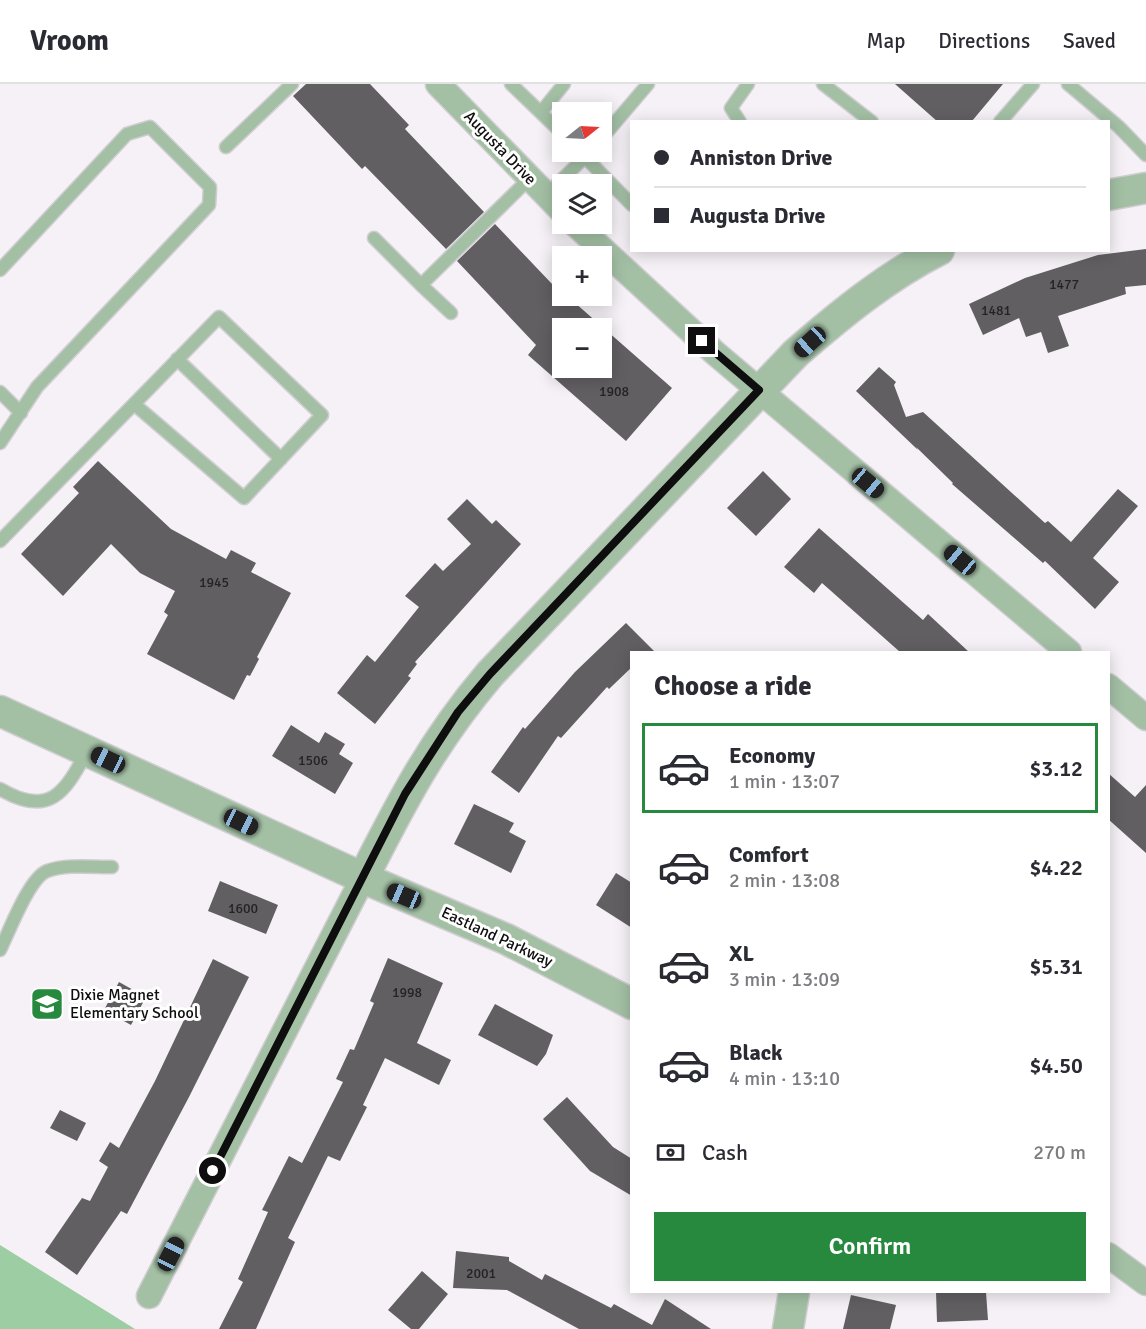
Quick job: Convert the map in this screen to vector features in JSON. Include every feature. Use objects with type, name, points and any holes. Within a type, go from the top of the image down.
[{"type":"street","name":"Augusta Drive","points":[[438,84],[546,194]]},
{"type":"street","points":[[1110,195],[1146,188]]},
{"type":"street","points":[[586,234],[715,353],[1068,651]]},
{"type":"street","points":[[149,1296],[405,794],[458,712],[498,666],[759,390],[836,318],[878,286],[936,252]]},
{"type":"street","points":[[1110,688],[1146,718]]},
{"type":"street","name":"Eastland Parkway","points":[[0,711],[363,878],[506,939],[630,1003]]},
{"type":"street","points":[[1110,1256],[1146,1283]]},
{"type":"street","points":[[788,1329],[794,1293]]},
{"type":"lane","points":[[226,147],[292,84]]},
{"type":"lane","points":[[512,84],[552,122]]},
{"type":"lane","points":[[542,111],[564,84]]},
{"type":"lane","points":[[612,126],[648,84]]},
{"type":"lane","points":[[739,120],[731,108],[748,84]]},
{"type":"lane","points":[[823,84],[869,120]]},
{"type":"lane","points":[[1002,120],[1033,84]]},
{"type":"lane","points":[[1068,84],[1119,127],[1146,155]]},
{"type":"lane","points":[[0,270],[128,134],[150,127],[210,187],[209,205],[37,387],[0,443]]},
{"type":"lane","points":[[421,285],[546,194],[576,162]]},
{"type":"lane","points":[[593,162],[630,203]]},
{"type":"lane","points":[[374,238],[452,313]]},
{"type":"lane","points":[[0,542],[177,359],[219,317],[322,415],[244,498],[134,404]]},
{"type":"lane","points":[[177,359],[281,459]]},
{"type":"lane","points":[[0,392],[21,413]]},
{"type":"lane","points":[[0,789],[15,798],[40,802],[63,791],[87,751]]},
{"type":"lane","points":[[0,950],[32,885],[44,872],[62,867],[112,867]]},
{"type":"green space","points":[[0,1245],[135,1329],[0,1329]]},
{"type":"building","points":[[306,84],[370,84],[409,125],[405,129],[484,212],[446,249],[365,166],[362,169],[293,96]]},
{"type":"building","points":[[895,84],[1003,84],[973,120],[936,120]]},
{"type":"building","points":[[495,224],[552,284],[552,306],[579,306],[592,318],[552,318],[552,376],[528,355],[536,345],[457,261]]},
{"type":"building","points":[[1146,249],[1146,285],[1125,287],[1126,294],[1058,316],[1069,346],[1048,353],[1041,332],[1026,337],[1019,318],[983,335],[969,304],[1025,278],[1098,255]]},
{"type":"building","points":[[612,335],[672,388],[626,441],[554,378],[612,378]]},
{"type":"building","points":[[879,367],[896,382],[894,385],[906,417],[923,412],[1045,523],[1048,521],[1071,542],[1118,489],[1138,506],[1093,558],[1119,582],[1095,609],[1045,561],[1043,563],[952,484],[856,391]]},
{"type":"building","points":[[98,461],[171,529],[226,559],[231,550],[256,563],[251,572],[291,593],[257,657],[259,659],[250,676],[247,675],[234,700],[147,654],[168,615],[164,612],[175,591],[140,573],[111,544],[63,596],[21,554],[79,493],[73,487]]},
{"type":"building","points":[[763,471],[791,499],[756,536],[727,508]]},
{"type":"building","points":[[467,499],[492,524],[496,520],[521,544],[415,662],[417,664],[408,676],[411,678],[375,724],[337,693],[367,655],[375,662],[419,607],[405,596],[435,563],[443,571],[471,544],[447,519]]},
{"type":"building","points":[[819,528],[923,620],[928,614],[968,651],[899,651],[822,583],[814,593],[784,567]]},
{"type":"building","points":[[626,623],[654,651],[630,651],[630,669],[609,689],[607,687],[561,738],[558,736],[519,793],[491,772],[523,727],[525,729],[575,672]]},
{"type":"building","points":[[291,725],[319,743],[325,732],[345,744],[339,754],[353,763],[335,794],[272,756]]},
{"type":"building","points":[[1110,775],[1135,797],[1146,785],[1146,853],[1110,821]]},
{"type":"building","points":[[474,804],[514,823],[509,832],[526,841],[511,873],[454,844]]},
{"type":"building","points":[[616,873],[630,882],[630,927],[596,905]]},
{"type":"building","points":[[220,881],[278,905],[266,934],[208,911]]},
{"type":"building","points":[[388,958],[443,983],[417,1043],[451,1060],[439,1085],[385,1058],[363,1105],[367,1107],[340,1161],[328,1156],[288,1238],[295,1242],[256,1329],[219,1329],[243,1282],[238,1279],[268,1212],[262,1210],[289,1156],[302,1163],[343,1082],[336,1079],[350,1049],[354,1050],[374,1003],[370,1001]]},
{"type":"building","points":[[213,959],[249,977],[127,1214],[121,1211],[77,1275],[45,1252],[82,1198],[90,1201],[108,1167],[99,1161],[110,1142],[119,1148],[155,1081]]},
{"type":"building","points":[[119,982],[146,997],[131,1025],[104,1010]]},
{"type":"building","points":[[495,1004],[553,1035],[546,1054],[537,1066],[478,1035]]},
{"type":"building","points":[[567,1097],[613,1147],[630,1158],[630,1195],[590,1171],[543,1119]]},
{"type":"building","points":[[60,1110],[86,1123],[77,1141],[50,1128]]},
{"type":"building","points":[[456,1251],[509,1257],[509,1261],[542,1280],[545,1274],[611,1308],[614,1304],[652,1325],[665,1299],[711,1329],[579,1329],[507,1290],[453,1288]]},
{"type":"building","points":[[422,1271],[448,1294],[419,1329],[411,1329],[388,1310]]},
{"type":"building","points":[[936,1293],[986,1293],[988,1320],[937,1322]]},
{"type":"building","points":[[851,1295],[896,1305],[890,1329],[843,1329]]},
{"type":"place","name":"Dixie Magnet Elementary School","points":[[47,1004]]},
{"type":"route","points":[[213,1171],[405,794],[458,712],[490,674],[759,390],[702,341]]}]
